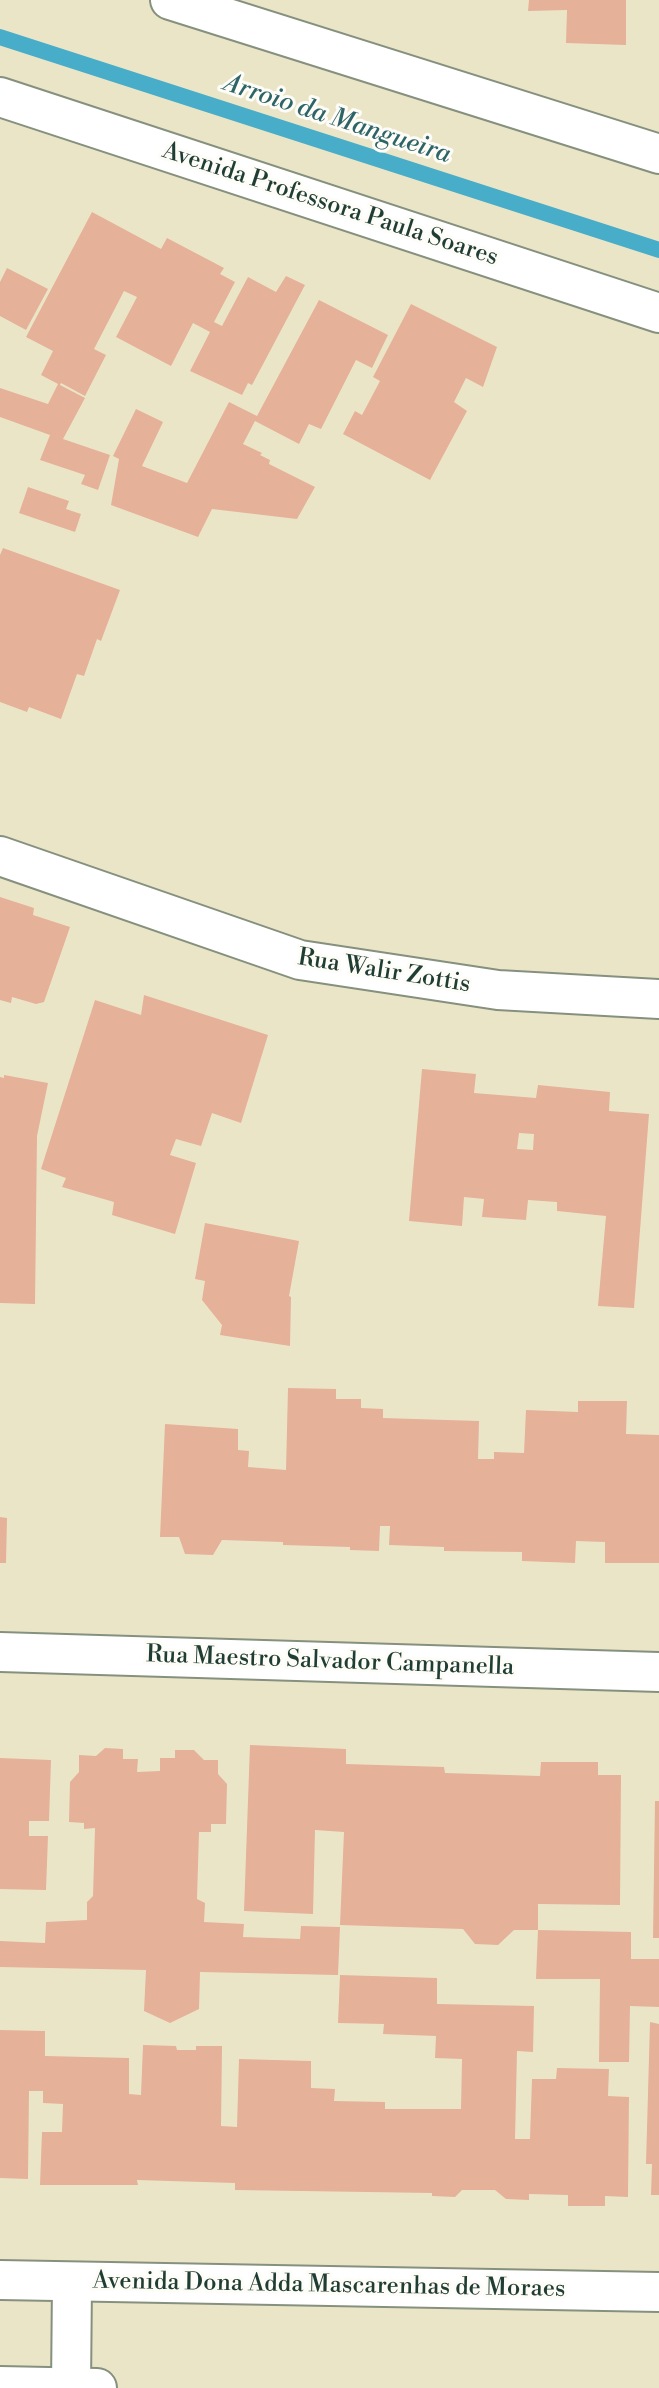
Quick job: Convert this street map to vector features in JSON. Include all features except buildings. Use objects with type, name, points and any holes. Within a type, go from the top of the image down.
[{"type":"street","points":[[170,0],[659,154]]},
{"type":"street","name":"Avenida Professora Paula Soares","points":[[4,104],[659,313]]},
{"type":"street","name":"Rua Walir Zottis","points":[[0,856],[300,960],[498,990],[659,999]]},
{"type":"street","name":"Rua Maestro Salvador Campanella","points":[[0,1652],[659,1672]]},
{"type":"street","name":"Avenida Dona Adda Mascarenhas de Moraes","points":[[0,2280],[659,2292]]},
{"type":"street","points":[[71,2388],[72,2282]]},
{"type":"street","points":[[0,2386],[97,2388]]},
{"type":"waterway","name":"Arroio da Mangueira","points":[[0,37],[659,250]]}]
